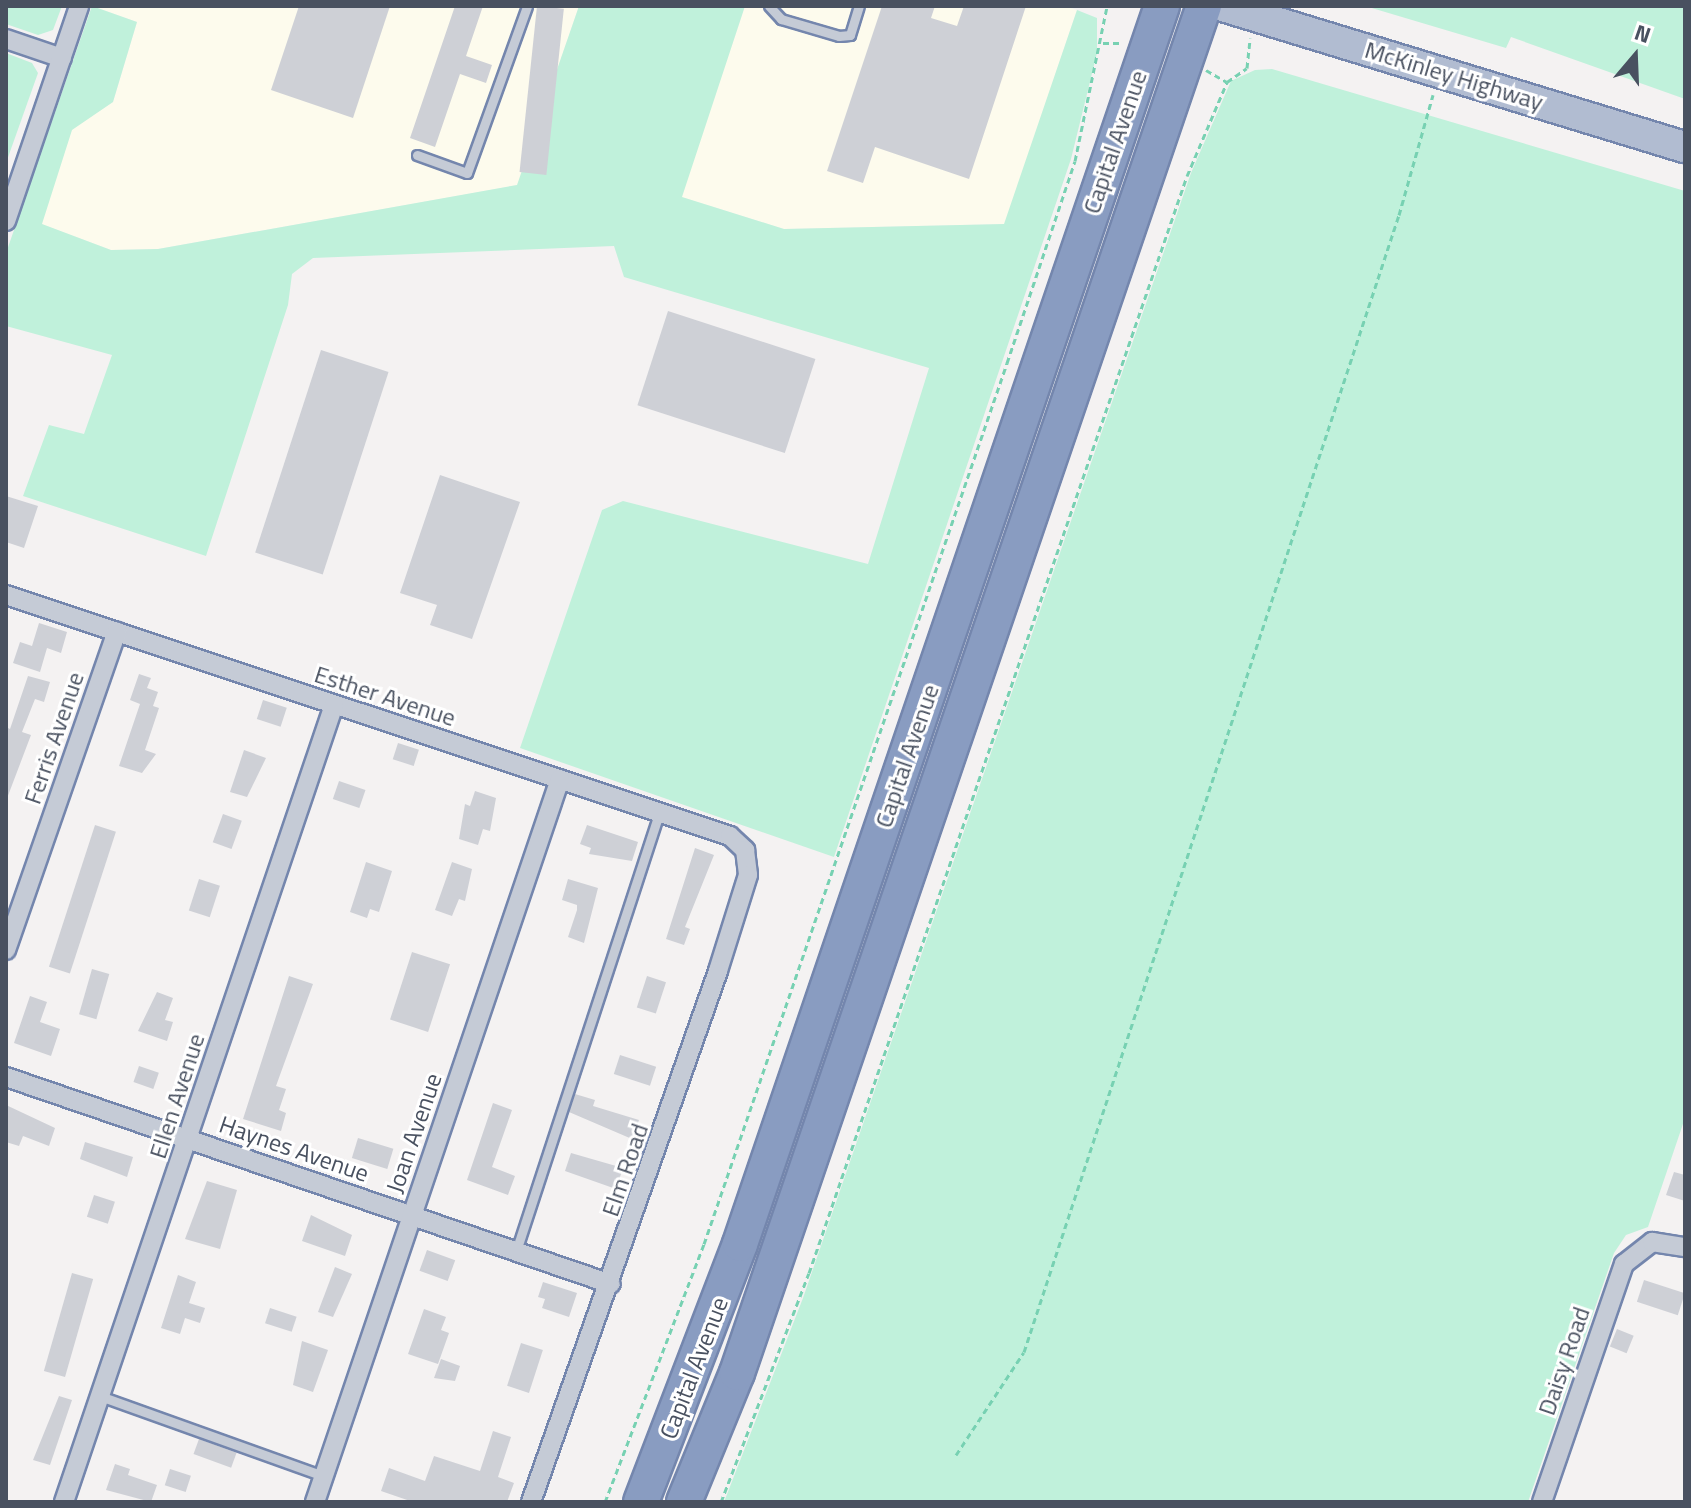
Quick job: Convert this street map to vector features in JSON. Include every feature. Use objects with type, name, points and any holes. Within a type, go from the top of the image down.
[{"type":"highway","name":"Capital Avenue","points":[[641,1502],[740,1244],[1162,6]]},
{"type":"highway","name":"Capital Avenue","points":[[684,1502],[747,1343],[1204,6]]},
{"type":"main road","name":"McKinley Highway","points":[[1223,6],[1685,147]]},
{"type":"street","points":[[6,221],[79,6]]},
{"type":"street","points":[[6,39],[62,58]]},
{"type":"street","name":"Esther Avenue","points":[[6,595],[730,836],[745,850]]},
{"type":"street","name":"Ferris Avenue","points":[[6,950],[117,632]]},
{"type":"street","name":"Ellen Avenue","points":[[64,1502],[334,705]]},
{"type":"street","name":"Joan Avenue","points":[[315,1502],[560,779]]},
{"type":"street","name":"Elm Road","points":[[531,1502],[611,1284],[740,902],[748,875],[745,850]]},
{"type":"street","name":"Haynes Avenue","points":[[6,1077],[611,1284]]},
{"type":"street","name":"Daisy Road","points":[[1542,1502],[1627,1258],[1645,1244],[1685,1247]]},
{"type":"lane","points":[[417,155],[467,173],[527,6]]},
{"type":"lane","points":[[769,7],[781,19],[850,35],[859,6]]},
{"type":"lane","points":[[516,1251],[659,813]]},
{"type":"lane","points":[[100,1396],[324,1476]]},
{"type":"path","points":[[605,1502],[715,1214],[1070,175],[1107,6]]},
{"type":"path","points":[[721,1502],[819,1245],[1187,176],[1227,82],[1247,68]]},
{"type":"path","points":[[956,1455],[1024,1352],[1399,215],[1440,72]]},
{"type":"shaded area","points":[[92,6],[579,6],[518,185],[158,249],[111,250],[41,224],[72,129],[113,102],[137,22]]},
{"type":"shaded area","points":[[745,6],[1065,6],[1077,10],[1005,224],[784,229],[681,197]]},
{"type":"green space","points":[[6,6],[62,6],[53,30],[38,35],[6,24]]},
{"type":"green space","points":[[92,6],[137,22],[113,102],[72,130],[42,224],[111,250],[158,249],[517,185],[579,6],[745,6],[682,197],[784,229],[1004,224],[1077,10],[1097,18],[1097,53],[1071,159],[834,857],[520,748],[602,510],[623,501],[868,564],[929,368],[624,277],[614,246],[313,258],[292,274],[288,305],[206,556],[23,496],[49,425],[84,434],[112,355],[6,326],[6,253]]},
{"type":"green space","points":[[1365,6],[1685,6],[1685,99],[1511,37],[1506,48]]},
{"type":"green space","points":[[6,53],[32,63],[38,73],[6,163]]},
{"type":"green space","points":[[1272,69],[1685,191],[1685,1118],[1648,1227],[1626,1235],[1614,1253],[1528,1502],[724,1502],[803,1298],[1191,173],[1231,81],[1255,70]]},
{"type":"building","points":[[299,6],[390,6],[353,118],[271,90]]},
{"type":"building","points":[[455,6],[483,6],[466,56],[492,65],[486,83],[460,74],[435,147],[410,138]]},
{"type":"building","points":[[537,6],[564,9],[546,175],[520,172]]},
{"type":"building","points":[[882,6],[935,6],[931,18],[957,26],[964,6],[1026,6],[969,179],[875,147],[863,183],[827,171]]},
{"type":"building","points":[[668,311],[815,359],[785,453],[637,405]]},
{"type":"building","points":[[321,350],[389,372],[323,575],[255,553]]},
{"type":"building","points":[[440,475],[520,502],[472,639],[430,625],[437,605],[400,593]]},
{"type":"building","points":[[6,496],[38,506],[24,548],[6,542]]},
{"type":"building","points":[[39,623],[67,632],[61,653],[47,648],[40,672],[13,663],[20,642],[32,646]]},
{"type":"building","points":[[139,674],[151,678],[147,688],[158,692],[153,706],[159,708],[145,750],[156,754],[142,773],[119,766],[140,704],[130,700]]},
{"type":"building","points":[[28,676],[50,682],[44,702],[35,699],[22,732],[31,735],[6,801],[6,727],[10,729]]},
{"type":"building","points":[[263,700],[287,708],[281,727],[257,719]]},
{"type":"building","points":[[398,743],[419,750],[414,766],[393,759]]},
{"type":"building","points":[[244,750],[266,758],[247,797],[230,792]]},
{"type":"building","points":[[339,781],[365,790],[359,808],[333,799]]},
{"type":"building","points":[[475,791],[496,798],[490,831],[483,829],[478,845],[459,839],[465,804],[470,806]]},
{"type":"building","points":[[223,814],[242,821],[232,849],[213,842]]},
{"type":"building","points":[[95,825],[116,832],[70,974],[49,967]]},
{"type":"building","points":[[587,825],[638,842],[632,861],[589,854],[591,848],[580,844]]},
{"type":"building","points":[[695,848],[714,855],[685,927],[690,929],[684,945],[666,939]]},
{"type":"building","points":[[366,862],[392,871],[379,912],[370,909],[367,918],[350,912]]},
{"type":"building","points":[[452,862],[472,869],[465,901],[459,899],[452,916],[435,910]]},
{"type":"building","points":[[199,879],[220,886],[210,917],[189,910]]},
{"type":"building","points":[[568,879],[598,888],[584,943],[568,937],[577,905],[562,900]]},
{"type":"building","points":[[412,952],[450,964],[428,1032],[390,1020]]},
{"type":"building","points":[[92,969],[109,974],[96,1019],[79,1014]]},
{"type":"building","points":[[289,976],[313,984],[276,1086],[286,1089],[279,1110],[286,1113],[281,1131],[243,1119]]},
{"type":"building","points":[[647,976],[666,982],[656,1014],[637,1007]]},
{"type":"building","points":[[157,992],[173,998],[165,1020],[173,1022],[167,1041],[138,1031]]},
{"type":"building","points":[[30,996],[47,1002],[40,1022],[60,1029],[51,1056],[14,1043]]},
{"type":"building","points":[[620,1055],[656,1067],[650,1086],[614,1074]]},
{"type":"building","points":[[139,1066],[159,1073],[153,1089],[133,1082]]},
{"type":"building","points":[[575,1094],[595,1100],[593,1106],[639,1120],[632,1139],[569,1112]]},
{"type":"building","points":[[493,1103],[512,1110],[492,1167],[515,1176],[508,1195],[467,1180]]},
{"type":"building","points":[[6,1105],[55,1128],[49,1146],[23,1136],[19,1146],[6,1142]]},
{"type":"building","points":[[358,1138],[393,1149],[387,1169],[352,1158]]},
{"type":"building","points":[[85,1142],[133,1157],[127,1177],[80,1159]]},
{"type":"building","points":[[571,1153],[623,1168],[616,1189],[565,1171]]},
{"type":"building","points":[[1674,1172],[1685,1175],[1685,1201],[1666,1195]]},
{"type":"building","points":[[207,1181],[237,1190],[220,1249],[185,1239]]},
{"type":"building","points":[[94,1195],[115,1202],[108,1224],[87,1217]]},
{"type":"building","points":[[311,1215],[352,1235],[345,1256],[302,1241]]},
{"type":"building","points":[[427,1250],[455,1260],[448,1281],[419,1271]]},
{"type":"building","points":[[335,1267],[352,1274],[333,1317],[318,1312]]},
{"type":"building","points":[[72,1273],[93,1279],[65,1377],[44,1371]]},
{"type":"building","points":[[178,1275],[196,1282],[189,1303],[205,1308],[200,1323],[185,1318],[180,1334],[161,1328]]},
{"type":"building","points":[[1644,1280],[1685,1293],[1678,1315],[1637,1302]]},
{"type":"building","points":[[543,1282],[577,1293],[569,1317],[542,1308],[545,1299],[538,1297]]},
{"type":"building","points":[[270,1308],[297,1317],[292,1332],[265,1323]]},
{"type":"building","points":[[424,1309],[446,1317],[441,1330],[449,1333],[438,1364],[408,1354]]},
{"type":"building","points":[[1617,1329],[1634,1336],[1627,1353],[1610,1347]]},
{"type":"building","points":[[302,1341],[328,1350],[313,1392],[293,1385]]},
{"type":"building","points":[[521,1343],[543,1350],[529,1393],[507,1386]]},
{"type":"building","points":[[441,1359],[460,1366],[455,1381],[434,1378]]},
{"type":"building","points":[[59,1396],[72,1400],[50,1465],[33,1460]]},
{"type":"building","points":[[493,1431],[511,1437],[498,1477],[514,1483],[507,1502],[413,1502],[381,1491],[389,1468],[425,1481],[434,1456],[480,1471]]},
{"type":"building","points":[[199,1439],[237,1453],[231,1468],[194,1454]]},
{"type":"building","points":[[115,1464],[130,1469],[128,1475],[157,1485],[151,1502],[106,1490]]},
{"type":"building","points":[[170,1469],[191,1476],[186,1492],[165,1485]]}]
